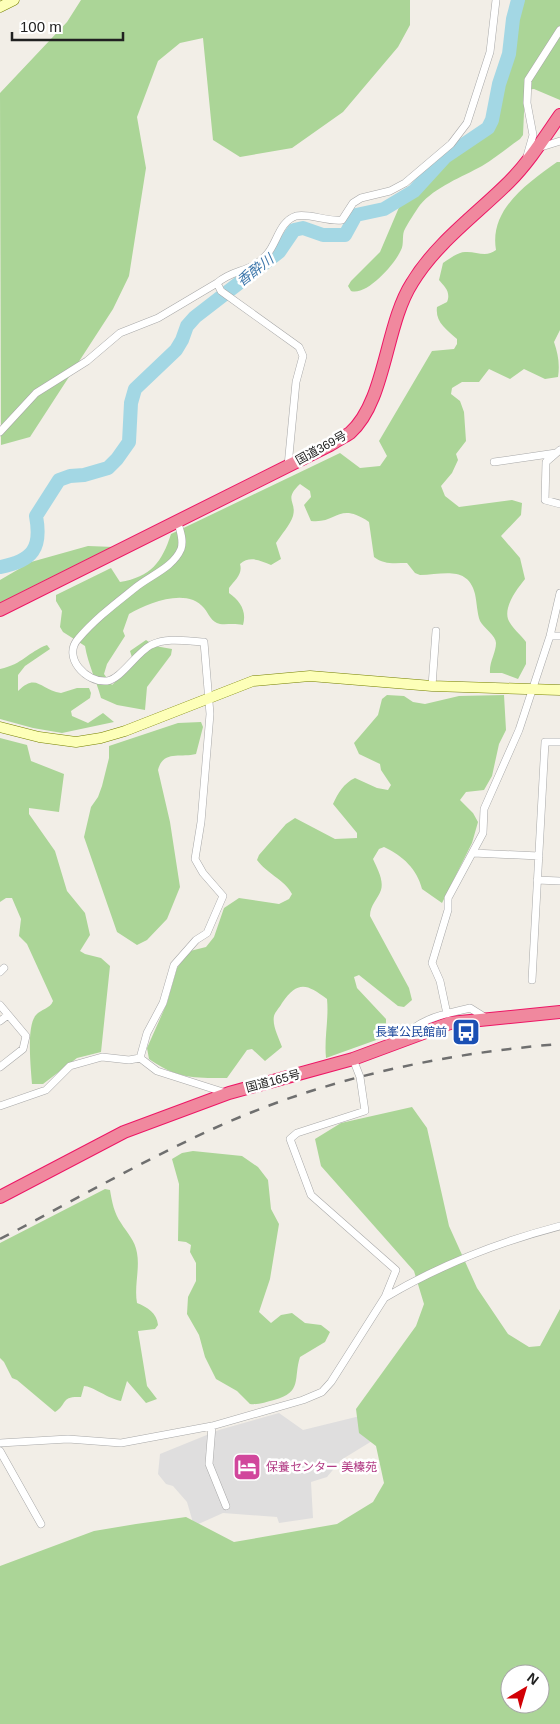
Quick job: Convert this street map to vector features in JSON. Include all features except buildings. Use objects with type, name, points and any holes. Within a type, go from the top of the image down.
[{"type":"highway","name":"国道369号","points":[[0,610],[178,522],[343,437],[361,419],[371,402],[399,306],[412,282],[432,255],[523,167],[560,115]]},
{"type":"highway","name":"国道165号","points":[[0,1197],[124,1132],[229,1093],[354,1059],[450,1023],[560,1012]]},
{"type":"street","points":[[0,7],[14,0]]},
{"type":"street","points":[[0,432],[36,392],[87,361],[120,333],[158,318],[217,283],[228,274],[252,268],[269,252],[282,228],[290,219],[297,216],[333,221],[342,220],[353,203],[361,198],[390,192],[405,183],[451,144],[467,123],[476,100],[490,52],[496,0]]},
{"type":"street","points":[[523,167],[533,135],[527,103],[528,80],[560,30]]},
{"type":"street","points":[[537,148],[560,142]]},
{"type":"street","points":[[217,283],[221,291],[299,347],[303,356],[296,382],[288,466]]},
{"type":"street","points":[[494,462],[558,451]]},
{"type":"street","points":[[558,451],[546,462],[545,500],[560,504]]},
{"type":"street","points":[[140,1058],[147,1033],[163,1003],[174,965],[196,940],[207,933],[223,896],[203,873],[195,859],[201,822],[210,714],[207,699],[204,642],[167,640],[151,645],[140,652],[115,678],[106,681],[91,678],[77,668],[72,654],[74,643],[84,631],[135,588],[167,566],[176,555],[180,549],[182,537],[178,522]]},
{"type":"street","points":[[446,1014],[440,981],[432,963],[448,910],[448,898],[474,853],[483,833],[484,809],[519,730],[550,636],[560,593]]},
{"type":"street","points":[[432,686],[436,632]]},
{"type":"street","points":[[550,636],[560,636]]},
{"type":"street","points":[[0,727],[39,737],[76,742],[101,738],[125,731],[253,681],[310,676],[432,686],[560,690]]},
{"type":"street","points":[[532,980],[545,742],[560,742]]},
{"type":"street","points":[[474,853],[538,856]]},
{"type":"street","points":[[537,880],[560,881]]},
{"type":"street","points":[[0,1005],[26,1036],[23,1048],[0,1067]]},
{"type":"street","points":[[401,1041],[407,1033],[422,1022],[470,1008],[489,1019]]},
{"type":"street","points":[[0,1021],[8,1015]]},
{"type":"street","points":[[0,1106],[46,1090],[70,1066],[102,1057],[129,1060],[140,1058],[157,1071],[229,1093]]},
{"type":"street","points":[[0,1442],[68,1439],[121,1443],[212,1426],[303,1400],[322,1392],[385,1297],[396,1270],[311,1195],[290,1139],[297,1134],[365,1111],[360,1077],[354,1059]]},
{"type":"street","points":[[385,1297],[436,1270],[528,1234],[560,1226]]},
{"type":"street","points":[[212,1426],[209,1464],[226,1506]]},
{"type":"street","points":[[0,1451],[41,1524]]},
{"type":"shaded area","name":"保養センター 美榛苑","points":[[279,1413],[303,1430],[360,1416],[372,1441],[341,1460],[327,1477],[311,1482],[313,1518],[279,1523],[277,1517],[223,1513],[194,1526],[187,1502],[173,1486],[166,1484],[158,1474],[160,1454],[219,1430]]},
{"type":"green space","points":[[81,0],[410,0],[410,25],[398,47],[343,112],[292,148],[240,157],[213,140],[203,38],[180,43],[158,61],[137,117],[146,168],[129,276],[113,309],[30,437],[1,445],[0,93],[67,22]]},
{"type":"green space","points":[[522,0],[560,0],[560,100],[534,89],[525,90],[523,135],[520,139],[492,160],[441,188],[426,199],[420,205],[404,231],[402,248],[393,263],[380,278],[365,289],[351,291],[348,286],[351,281],[380,252],[400,205],[450,158],[494,128],[497,123]]},
{"type":"green space","points":[[557,162],[560,162],[560,330],[554,342],[557,350],[558,377],[545,379],[524,369],[510,379],[489,369],[479,382],[462,382],[452,388],[451,394],[460,401],[464,412],[466,441],[456,454],[458,460],[452,473],[441,486],[445,496],[459,507],[512,500],[522,503],[521,515],[501,536],[520,558],[525,579],[512,598],[507,614],[511,625],[526,642],[526,664],[518,679],[502,673],[490,673],[496,643],[480,621],[475,594],[472,585],[467,579],[460,575],[445,573],[420,575],[415,573],[407,563],[390,563],[378,560],[374,557],[369,522],[351,513],[344,513],[320,521],[311,521],[304,505],[311,497],[310,491],[300,484],[291,497],[294,511],[292,519],[276,543],[281,559],[271,565],[252,559],[244,561],[240,564],[241,568],[238,577],[229,588],[229,593],[242,607],[244,615],[243,625],[217,623],[212,620],[204,608],[197,602],[188,599],[167,599],[146,605],[129,614],[123,631],[125,636],[107,664],[104,674],[112,685],[134,664],[130,651],[146,640],[155,646],[172,649],[171,655],[147,687],[145,710],[117,705],[101,698],[85,646],[63,632],[60,627],[62,611],[56,601],[56,595],[111,568],[120,582],[140,576],[154,567],[164,553],[171,534],[340,453],[360,468],[380,466],[387,456],[379,441],[432,351],[454,349],[457,344],[457,339],[442,325],[437,312],[437,307],[447,302],[448,298],[447,290],[439,280],[443,263],[462,252],[488,254],[496,250],[495,235],[498,222],[513,198]]},
{"type":"green space","points":[[88,546],[114,547],[0,603],[0,580],[31,562]]},
{"type":"green space","points":[[47,645],[50,649],[25,666],[18,675],[18,691],[34,682],[61,693],[77,688],[89,688],[90,698],[71,711],[72,716],[88,723],[103,713],[114,722],[62,733],[33,728],[0,719],[0,669],[20,661]]},
{"type":"green space","points":[[387,695],[404,696],[413,702],[425,704],[459,696],[504,695],[506,730],[499,744],[492,776],[484,790],[466,792],[460,800],[473,813],[478,822],[472,843],[442,903],[422,889],[413,869],[397,855],[384,847],[379,849],[373,859],[380,874],[382,886],[371,909],[370,916],[409,988],[412,1000],[404,1007],[398,1006],[359,975],[354,977],[357,988],[386,1019],[386,1030],[379,1039],[326,1058],[327,999],[314,990],[303,987],[298,988],[288,996],[275,1014],[275,1028],[282,1047],[265,1061],[252,1049],[247,1050],[227,1078],[186,1076],[159,1066],[149,1059],[147,1048],[167,1003],[177,968],[190,951],[206,947],[214,937],[224,908],[239,898],[279,904],[289,899],[292,894],[285,885],[261,865],[257,860],[259,855],[286,824],[295,818],[335,839],[357,838],[357,833],[333,804],[339,792],[355,778],[377,788],[388,790],[391,785],[381,770],[380,764],[359,754],[354,743],[378,715],[382,699]]},
{"type":"green space","points":[[201,722],[203,727],[196,754],[168,757],[160,764],[158,770],[170,822],[180,887],[167,919],[147,940],[137,945],[117,932],[84,837],[91,807],[98,797],[102,786],[109,758],[109,746],[178,723]]},
{"type":"green space","points":[[0,738],[27,745],[31,761],[64,774],[59,812],[29,808],[29,814],[55,851],[67,891],[85,913],[90,935],[80,951],[101,958],[110,966],[101,1052],[77,1058],[43,1084],[32,1084],[31,1028],[36,1015],[50,1006],[53,1001],[27,944],[19,936],[21,919],[12,898],[6,898],[0,902]]},
{"type":"green space","points":[[412,1107],[427,1128],[449,1226],[477,1288],[508,1334],[529,1347],[540,1346],[560,1309],[560,1724],[0,1724],[0,1566],[94,1531],[186,1517],[234,1542],[337,1524],[373,1502],[384,1483],[376,1446],[359,1433],[356,1409],[416,1326],[424,1304],[414,1271],[321,1166],[315,1139],[341,1123]]},
{"type":"green space","points":[[193,1151],[242,1156],[258,1167],[268,1180],[271,1209],[279,1224],[270,1279],[259,1312],[271,1323],[281,1315],[292,1313],[305,1323],[321,1325],[330,1332],[325,1342],[300,1357],[293,1389],[283,1397],[259,1404],[250,1404],[237,1391],[216,1379],[205,1357],[199,1335],[187,1314],[188,1297],[196,1281],[196,1263],[190,1252],[191,1245],[178,1241],[179,1184],[172,1159],[182,1153]]},
{"type":"green space","points":[[105,1189],[110,1190],[117,1215],[136,1248],[138,1259],[137,1303],[151,1311],[156,1317],[158,1325],[155,1329],[138,1331],[147,1386],[157,1399],[146,1403],[127,1381],[121,1401],[84,1386],[81,1397],[67,1399],[55,1412],[17,1380],[12,1378],[0,1358],[0,1243]]},
{"type":"waterway","name":"香酔川","points":[[0,567],[20,561],[33,551],[38,537],[36,516],[59,480],[108,468],[117,459],[129,442],[131,403],[135,389],[176,350],[187,326],[195,317],[279,252],[294,230],[303,228],[323,235],[345,235],[356,215],[384,209],[414,191],[445,157],[488,128],[492,120],[499,84],[509,54],[513,19],[518,0]]},
{"type":"railway","points":[[0,1239],[140,1164],[197,1136],[266,1107],[306,1093],[348,1080],[432,1061],[517,1048],[560,1044]]},
{"type":"place","name":"長峯公民館前","points":[[466,1032]]},
{"type":"place","name":"保養センター 美榛苑","points":[[247,1467]]}]
